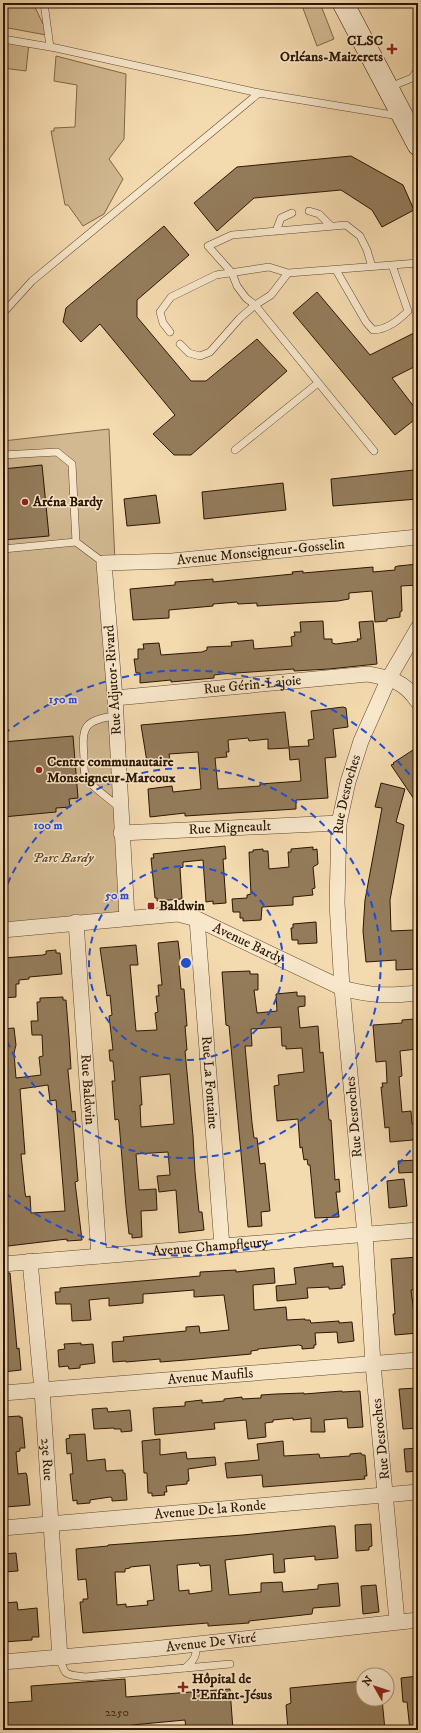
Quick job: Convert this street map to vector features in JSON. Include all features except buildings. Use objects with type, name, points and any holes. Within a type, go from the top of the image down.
[{"type":"main road","points":[[343,3],[418,145]]},
{"type":"street","name":"Avenue Monseigneur-Gosselin","points":[[104,563],[172,561],[418,537]]},
{"type":"street","name":"Rue Adjutor-Rivard","points":[[104,563],[115,698],[126,918]]},
{"type":"street","name":"Rue Desroches","points":[[397,1621],[373,1364],[365,1235],[342,988],[337,903],[339,823],[348,782],[361,741],[389,678],[418,628]]},
{"type":"street","name":"Rue Gérin-Lajoie","points":[[115,698],[368,674],[389,678],[410,690],[418,702]]},
{"type":"street","name":"Rue Migneault","points":[[121,833],[339,823]]},
{"type":"street","name":"Avenue Bardy","points":[[3,930],[76,922],[178,914],[197,919],[342,988],[364,994],[391,996],[418,993]]},
{"type":"street","name":"Rue La Fontaine","points":[[197,919],[222,1246]]},
{"type":"street","name":"Rue Baldwin","points":[[76,922],[99,1256]]},
{"type":"street","name":"Avenue Champfleury","points":[[3,1264],[418,1230]]},
{"type":"street","name":"23e Rue","points":[[30,1261],[42,1390],[60,1658]]},
{"type":"street","name":"Avenue Maufils","points":[[3,1393],[418,1360]]},
{"type":"street","name":"Avenue De la Ronde","points":[[3,1528],[418,1492]]},
{"type":"street","name":"Avenue De Vitré","points":[[3,1662],[152,1649],[397,1621],[418,1620]]},
{"type":"lane","points":[[44,3],[50,47]]},
{"type":"lane","points":[[3,40],[50,47],[259,93],[403,117]]},
{"type":"lane","points":[[388,88],[415,77],[418,69]]},
{"type":"lane","points":[[3,313],[32,281],[259,93]]},
{"type":"lane","points":[[309,211],[319,214],[331,226]]},
{"type":"lane","points":[[276,231],[281,218],[292,213]]},
{"type":"lane","points":[[372,267],[367,250],[360,236],[346,225],[232,235],[208,246],[232,273],[237,286],[246,298],[255,305],[374,451]]},
{"type":"lane","points":[[170,332],[163,323],[160,312],[171,297],[216,275],[269,266],[288,273],[418,263]]},
{"type":"lane","points":[[336,270],[366,322],[373,330],[380,330],[400,320],[408,311],[392,265]]},
{"type":"lane","points":[[180,344],[189,352],[200,356],[210,352],[240,318],[255,305],[271,295],[288,273]]},
{"type":"lane","points":[[235,450],[318,383]]},
{"type":"lane","points":[[3,455],[57,452],[72,464],[76,542]]},
{"type":"lane","points":[[3,549],[76,542],[104,563]]},
{"type":"lane","points":[[116,716],[91,722],[85,728],[83,737],[85,775],[94,787],[120,808]]},
{"type":"lane","points":[[185,1668],[196,1656],[196,1643]]},
{"type":"lane","points":[[60,1658],[63,1671],[68,1675],[85,1677],[230,1664]]},
{"type":"green space","points":[[3,3],[33,3],[43,24],[49,28],[46,35],[3,27]]},
{"type":"green space","points":[[301,3],[320,3],[334,39],[317,46]]},
{"type":"green space","points":[[3,41],[29,43],[26,71],[3,68]]},
{"type":"green space","points":[[56,56],[126,74],[124,139],[109,159],[123,179],[104,214],[83,226],[68,205],[65,205],[51,131],[54,131],[54,128],[75,127],[77,85],[54,81]]},
{"type":"green space","name":"Parc Bardy","points":[[109,429],[115,562],[104,563],[127,918],[3,930],[3,441]]},
{"type":"place","name":"CLSC Orléans-Maizerets","points":[[392,49]]},
{"type":"place","name":"Aréna Bardy","points":[[25,502]]},
{"type":"place","name":"Centre communautaire Monseigneur-Marcoux","points":[[39,770]]},
{"type":"place","name":"Baldwin","points":[[151,906]]},
{"type":"place","name":"Hôpital de l'Enfant-Jésus","points":[[183,1687]]}]
